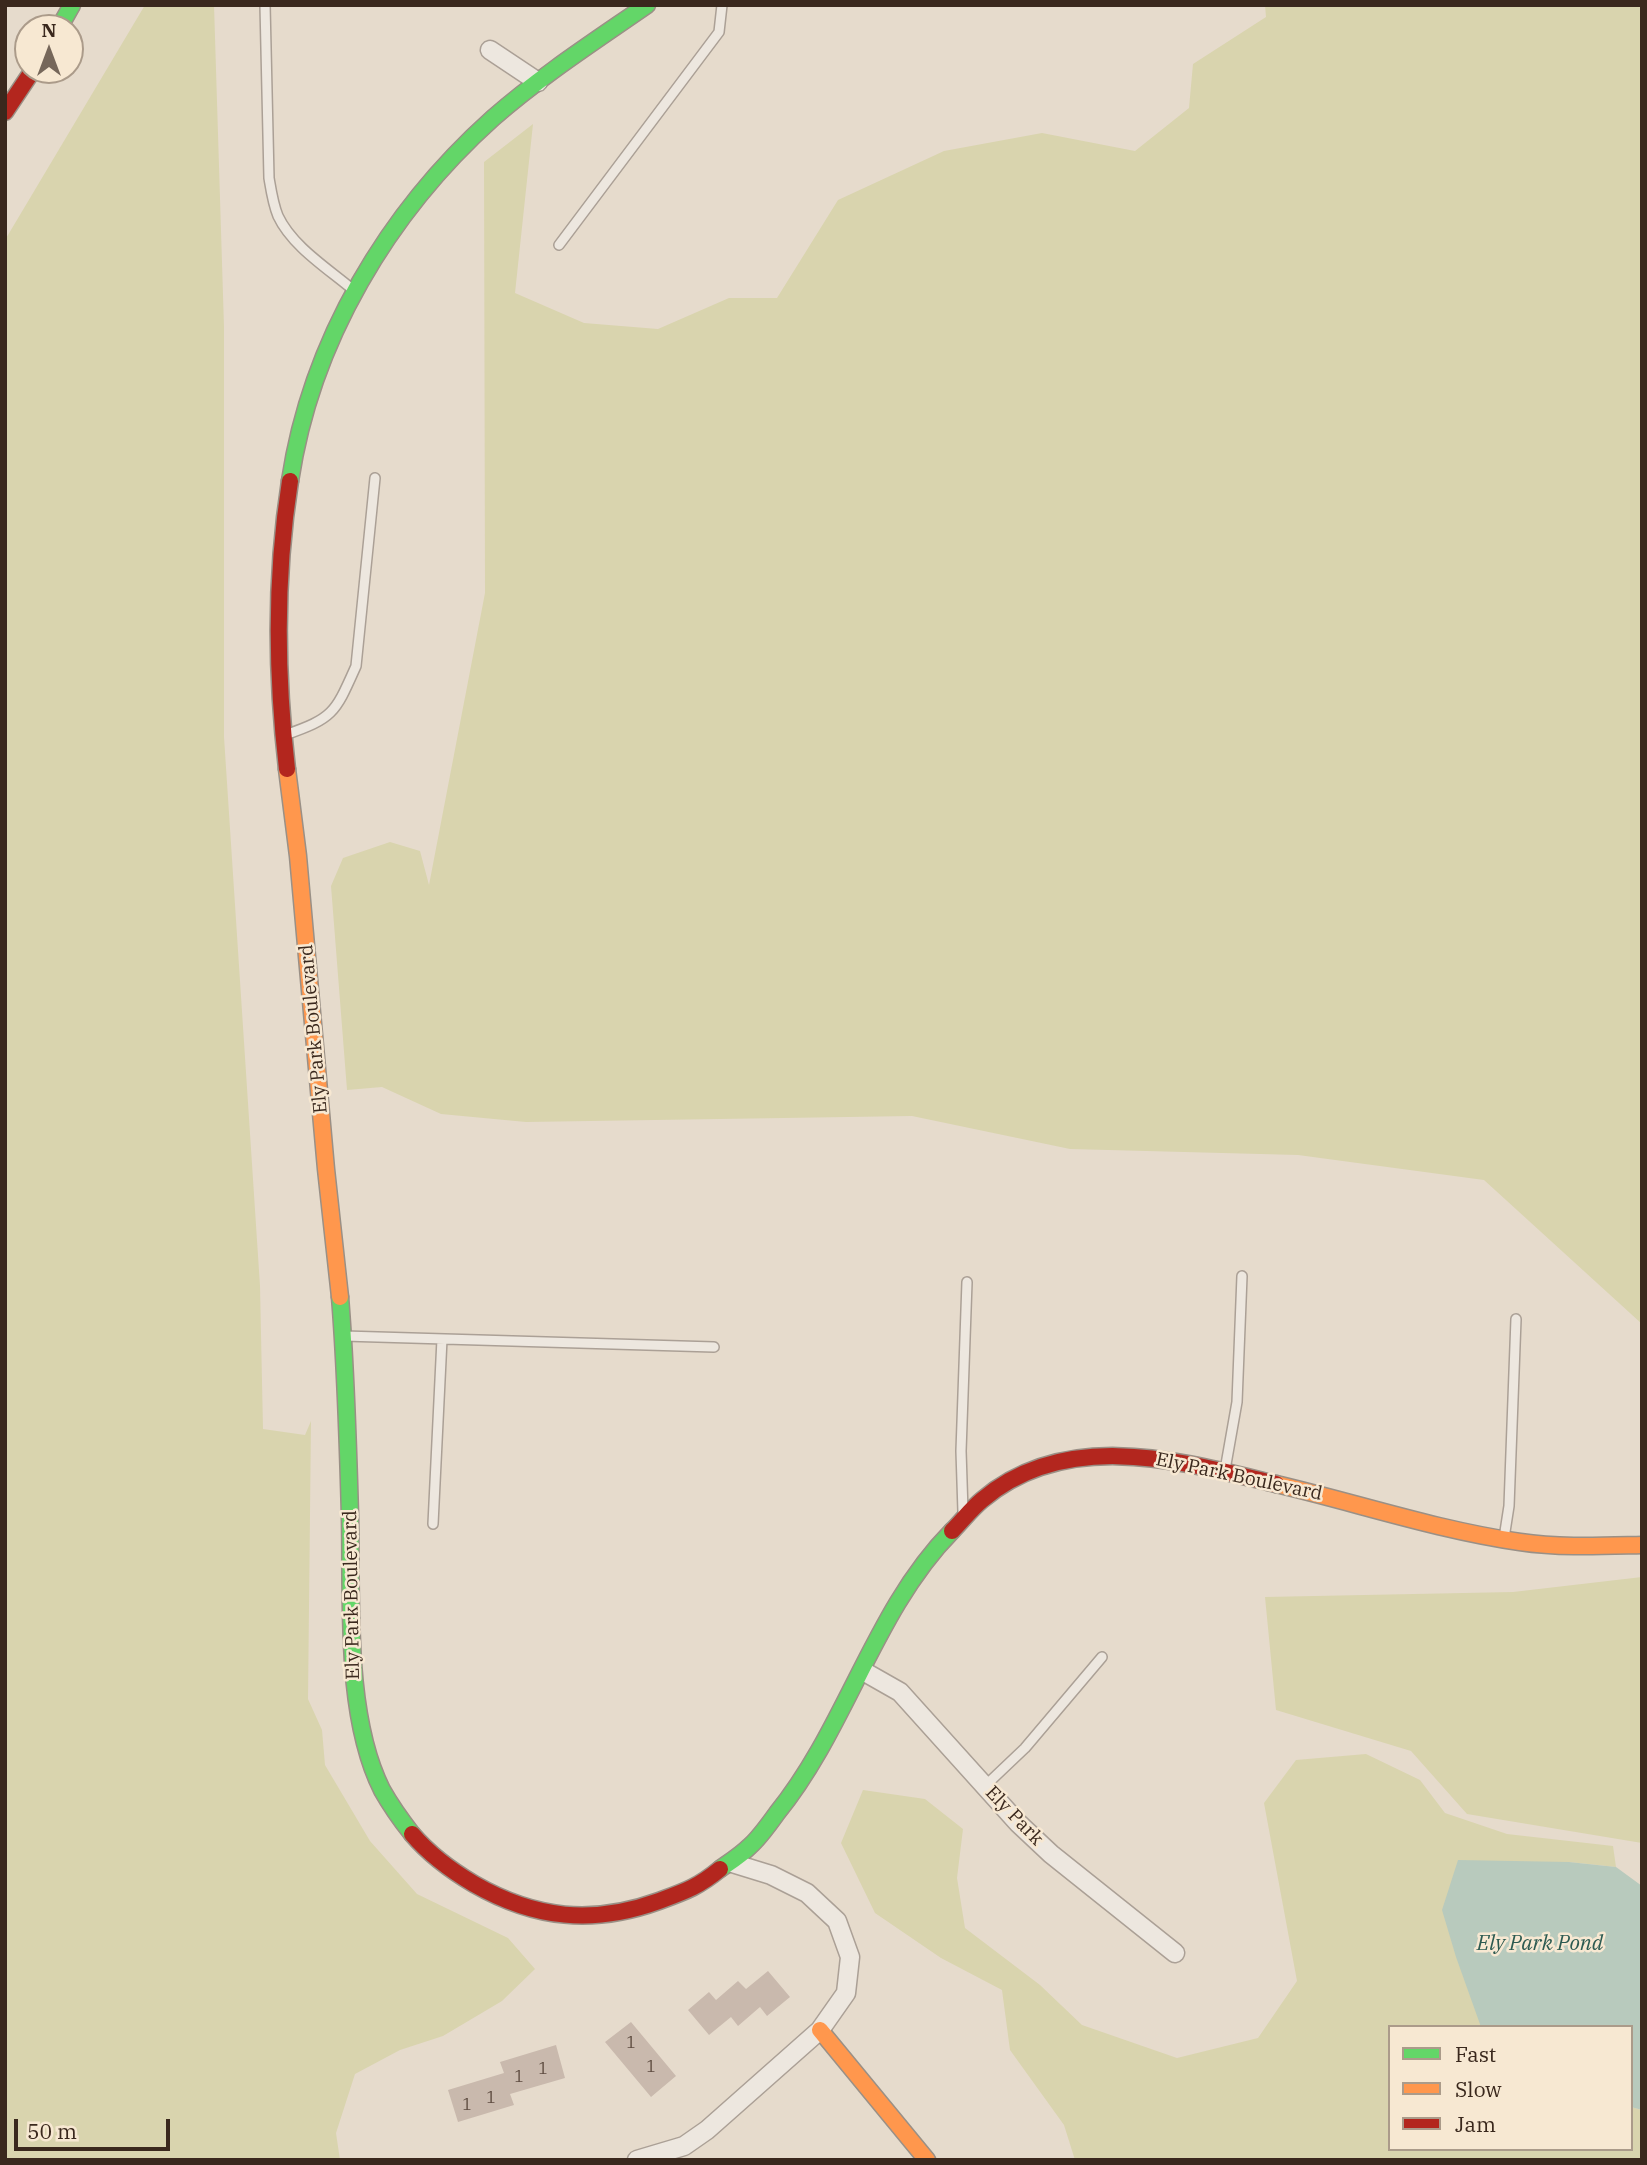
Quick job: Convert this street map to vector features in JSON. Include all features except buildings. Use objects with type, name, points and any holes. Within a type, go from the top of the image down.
[{"type":"street","name":"Ely Park Boulevard","points":[[647,5],[538,82],[489,121],[417,195],[382,243],[354,290],[314,383],[296,437],[281,538],[279,619],[284,735],[298,850],[342,1336],[349,1454],[355,1688],[371,1763],[403,1825],[441,1865],[487,1892],[557,1914],[612,1915],[654,1907],[706,1883],[742,1855],[786,1805],[863,1671],[912,1578],[943,1535],[984,1498],[1011,1481],[1037,1469],[1090,1457],[1147,1456],[1504,1540],[1565,1547],[1642,1545]]},
{"type":"street","points":[[490,50],[538,82]]},
{"type":"street","points":[[6,109],[23,84]]},
{"type":"street","name":"Ely Park","points":[[863,1671],[900,1692],[1018,1823],[1051,1854],[1175,1953]]},
{"type":"street","points":[[637,2160],[684,2146],[707,2130],[820,2030],[846,1993],[850,1957],[837,1922],[807,1893],[771,1875],[732,1863]]},
{"type":"street","points":[[820,2030],[927,2160]]},
{"type":"lane","points":[[265,5],[269,178],[274,202],[279,217],[291,236],[354,290]]},
{"type":"lane","points":[[559,245],[719,32],[722,5]]},
{"type":"lane","points":[[284,735],[314,725],[331,715],[356,667],[375,478]]},
{"type":"lane","points":[[1224,1472],[1237,1402],[1242,1276]]},
{"type":"lane","points":[[963,1517],[961,1451],[967,1282]]},
{"type":"lane","points":[[1504,1540],[1509,1506],[1516,1319]]},
{"type":"lane","points":[[342,1336],[714,1347]]},
{"type":"lane","points":[[433,1524],[442,1339]]},
{"type":"lane","points":[[985,1786],[1025,1748],[1102,1657]]},
{"type":"shaded area","points":[[145,5],[214,5],[224,327],[224,737],[260,1286],[263,1429],[305,1435],[311,1421],[308,1699],[322,1730],[325,1765],[370,1841],[417,1894],[508,1938],[535,1969],[502,2001],[443,2036],[400,2050],[355,2074],[336,2133],[340,2160],[5,2160],[5,240]]},
{"type":"shaded area","points":[[1265,5],[1642,5],[1642,1324],[1484,1180],[1298,1155],[1070,1149],[912,1116],[526,1122],[441,1114],[382,1087],[347,1090],[331,886],[343,858],[390,842],[420,851],[429,885],[485,593],[484,162],[533,124],[515,293],[584,323],[658,329],[729,298],[777,298],[838,200],[944,151],[1042,133],[1135,151],[1189,108],[1193,64],[1266,17]]},
{"type":"shaded area","points":[[1642,1577],[1642,1843],[1467,1814],[1411,1751],[1276,1710],[1265,1597],[1513,1592]]},
{"type":"shaded area","points":[[1366,1754],[1420,1780],[1445,1813],[1507,1834],[1613,1846],[1616,1867],[1569,1862],[1482,2025],[1388,2025],[1388,2151],[1633,2151],[1633,2108],[1642,2110],[1642,2160],[1075,2160],[1064,2125],[1010,2050],[1002,1990],[941,1958],[875,1913],[841,1843],[863,1790],[925,1799],[963,1829],[957,1878],[965,1928],[1040,1985],[1082,2025],[1177,2058],[1258,2038],[1297,1981],[1264,1803],[1296,1760]]},
{"type":"water","name":"Ely Park Pond","points":[[1458,1860],[1569,1862],[1616,1867],[1642,1886],[1642,2110],[1633,2108],[1633,2025],[1480,2025],[1442,1910]]},
{"type":"traffic: fast","points":[[67,14],[72,5]]},
{"type":"traffic: fast","points":[[290,481],[300,429],[316,378],[336,329],[360,282],[388,237],[455,155],[493,118],[568,59],[647,5]]},
{"type":"traffic: fast","points":[[340,1297],[350,1516],[352,1656],[356,1692],[361,1727],[370,1760],[382,1790],[412,1834]]},
{"type":"traffic: fast","points":[[720,1869],[757,1839],[801,1779],[823,1744],[902,1596],[925,1562],[952,1531]]},
{"type":"traffic: slow","points":[[287,769],[298,856],[340,1297]]},
{"type":"traffic: slow","points":[[1276,1484],[1489,1537],[1550,1545],[1642,1545]]},
{"type":"traffic: slow","points":[[820,2030],[927,2160]]},
{"type":"traffic: jam","points":[[5,112],[24,84]]},
{"type":"traffic: jam","points":[[287,769],[279,625],[282,553],[290,481]]},
{"type":"traffic: jam","points":[[952,1531],[982,1500],[1015,1478],[1050,1464],[1087,1457],[1125,1456],[1164,1460],[1276,1484]]},
{"type":"traffic: jam","points":[[412,1834],[441,1862],[474,1884],[519,1905],[565,1915],[635,1909],[691,1888],[720,1869]]}]
